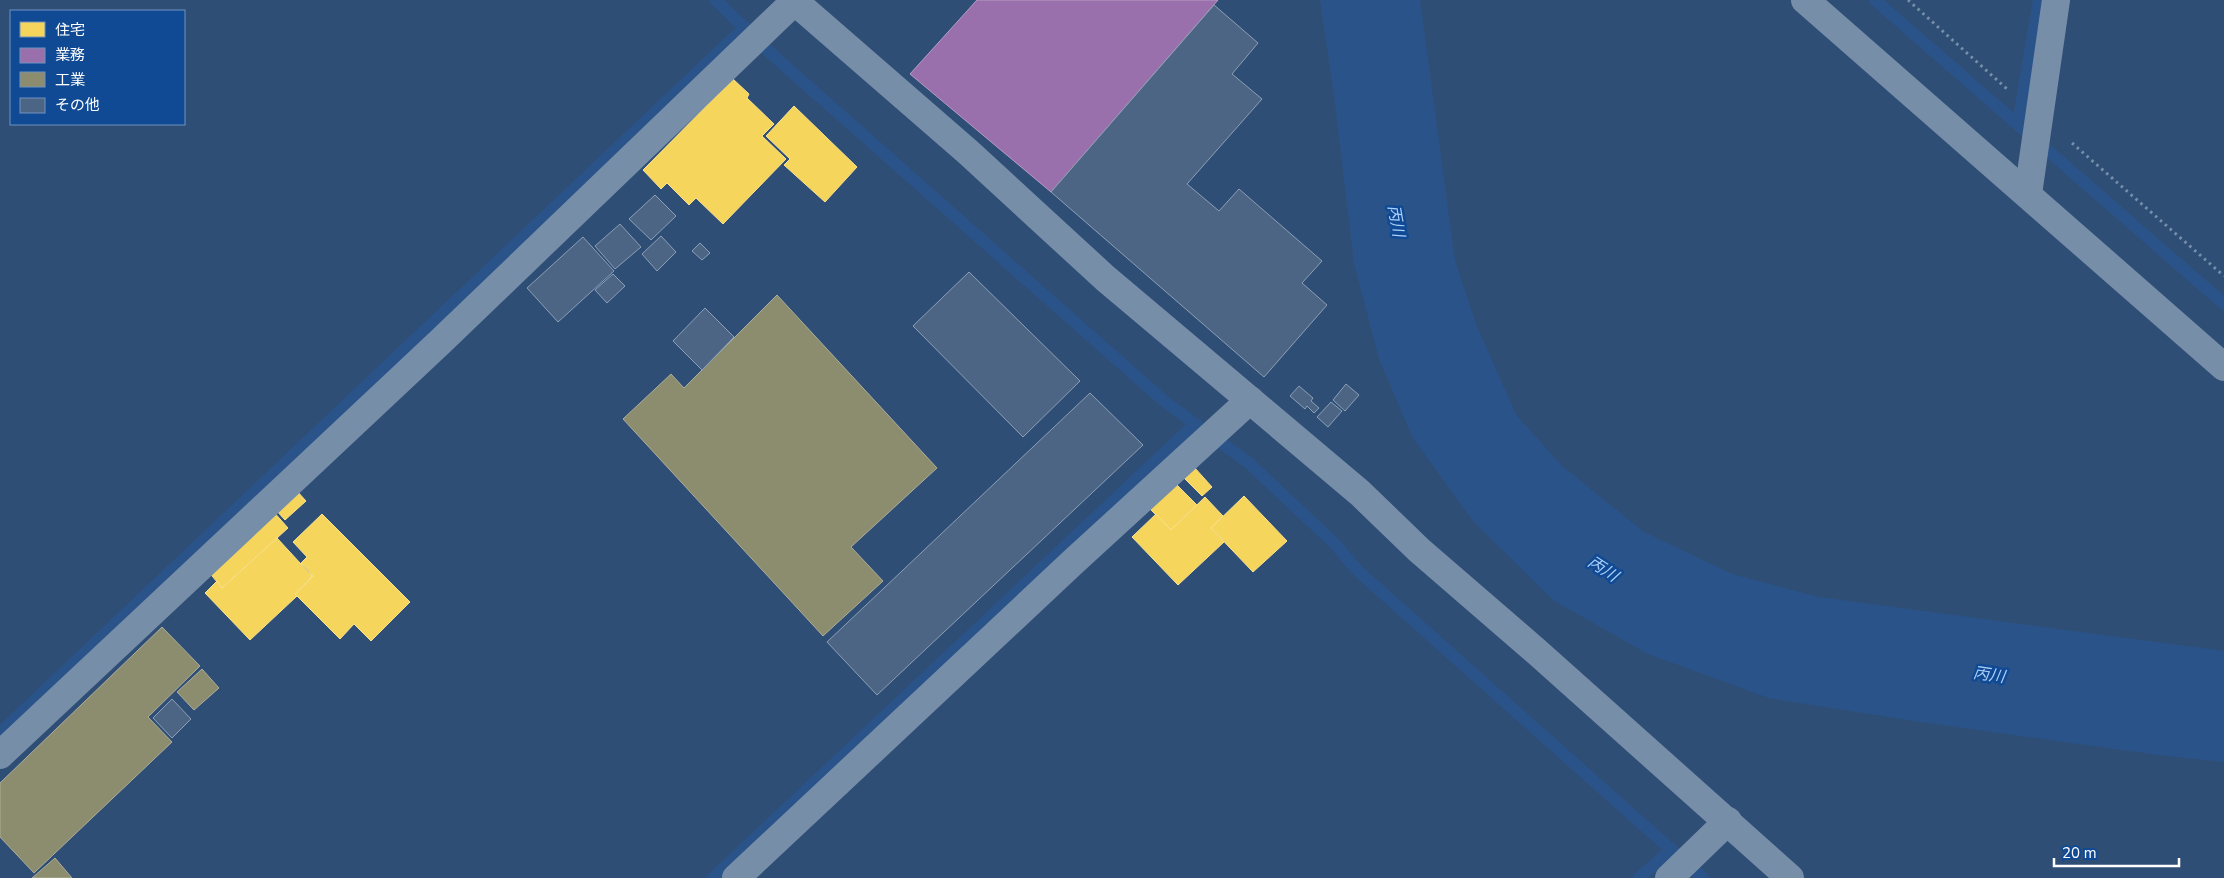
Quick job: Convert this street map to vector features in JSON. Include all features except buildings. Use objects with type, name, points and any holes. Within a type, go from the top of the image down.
[{"type":"street","points":[[1805,0],[2224,367]]},
{"type":"street","points":[[2028,194],[2056,0]]},
{"type":"street","points":[[0,755],[439,343],[794,1],[968,152],[1105,278],[1360,493],[1419,550],[1728,821],[1790,878]]},
{"type":"street","points":[[736,878],[1073,562],[1250,400]]},
{"type":"street","points":[[1671,876],[1728,821]]},
{"type":"path","points":[[1908,0],[2009,90]]},
{"type":"path","points":[[2039,112],[2061,126],[2067,139],[2224,276]]},
{"type":"water","name":"丙川","points":[[1320,0],[1420,0],[1455,261],[1476,324],[1516,415],[1562,466],[1644,532],[1732,574],[1819,597],[2224,651],[2224,762],[2159,755],[1914,721],[1769,698],[1648,654],[1553,600],[1473,521],[1413,438],[1379,359],[1354,263],[1334,95]]},
{"type":"waterway","points":[[716,0],[767,50],[1164,401],[1250,464],[1334,543],[1358,571],[1703,878]]},
{"type":"waterway","points":[[1875,0],[2224,304]]},
{"type":"waterway","points":[[2018,124],[2039,0]]},
{"type":"waterway","points":[[0,733],[745,27]]},
{"type":"waterway","points":[[713,878],[1195,424]]},
{"type":"waterway","points":[[1639,878],[1672,849]]}]
